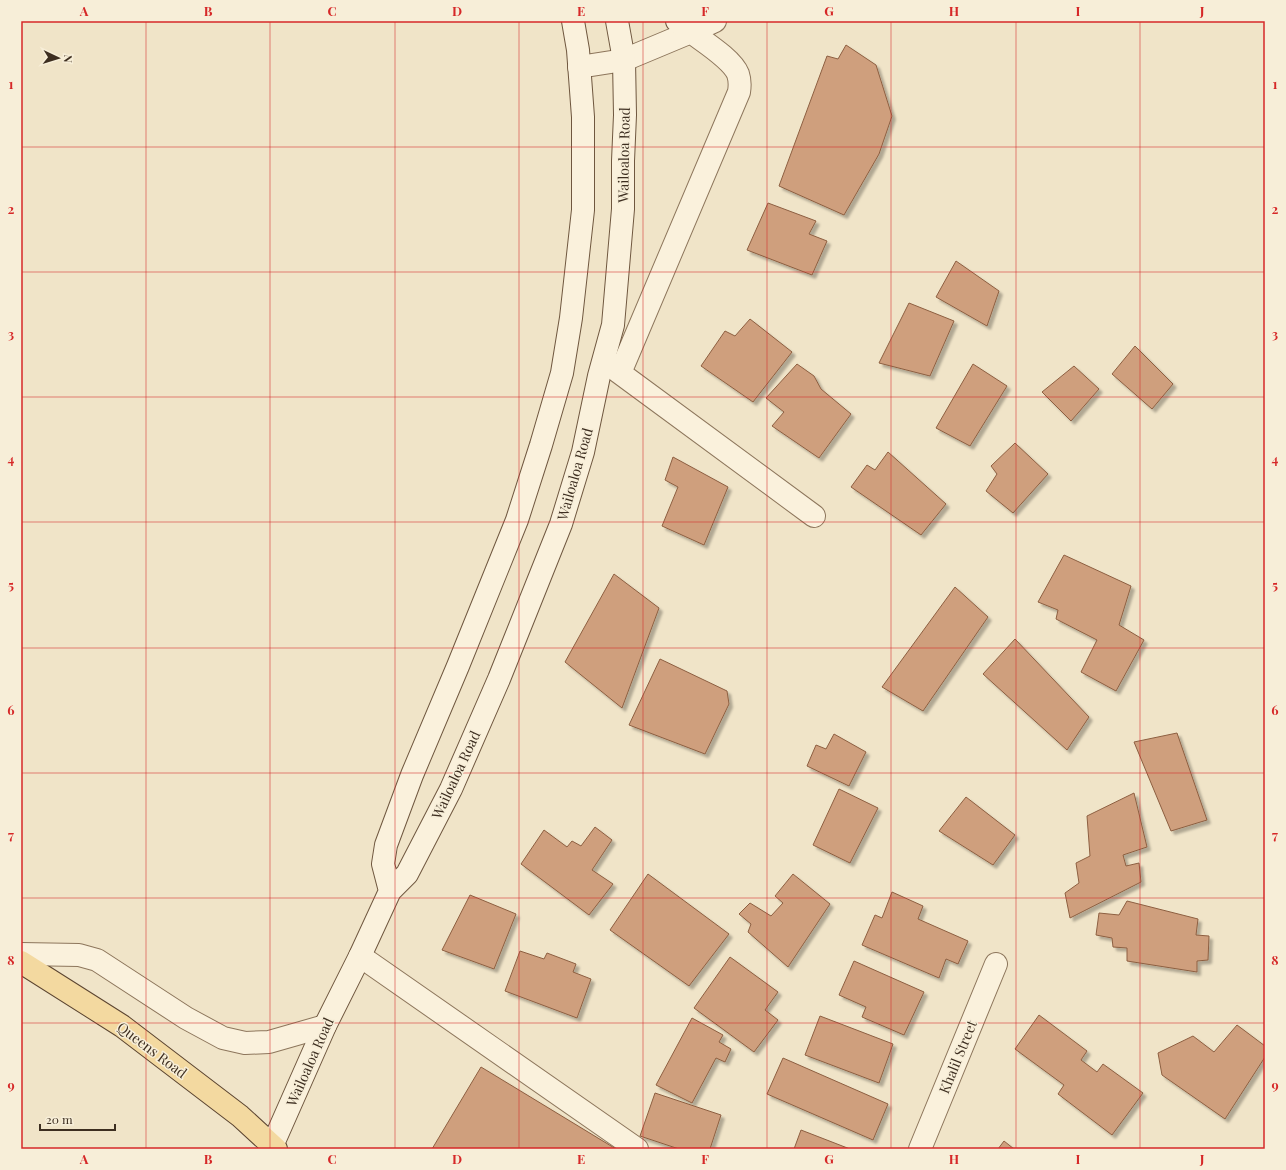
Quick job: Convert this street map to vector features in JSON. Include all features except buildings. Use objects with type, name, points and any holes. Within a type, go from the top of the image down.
[{"type":"main road","points":[[390,891],[383,864],[386,845],[412,776],[517,520],[562,373],[571,318],[583,210],[583,117],[578,50],[573,21]]},
{"type":"main road","name":"Wailoaloa Road","points":[[612,367],[613,325],[623,209],[625,115],[624,60],[617,21]]},
{"type":"main road","points":[[579,67],[624,60],[684,27],[715,21]]},
{"type":"main road","name":"Wailoaloa Road","points":[[273,1148],[326,1026],[390,891],[407,874],[451,788],[525,615],[561,524],[582,452],[612,367],[739,92],[740,82],[737,72],[729,61],[684,27]]},
{"type":"main road","points":[[612,367],[814,516]]},
{"type":"main road","points":[[21,954],[79,955],[97,960],[186,1018],[224,1038],[245,1043],[269,1042],[326,1026]]},
{"type":"main road","points":[[360,956],[637,1149]]},
{"type":"main road","name":"Queens Road","points":[[21,962],[122,1026],[234,1112],[273,1148]]},
{"type":"main road","name":"Khalil Street","points":[[920,1149],[996,964]]}]
